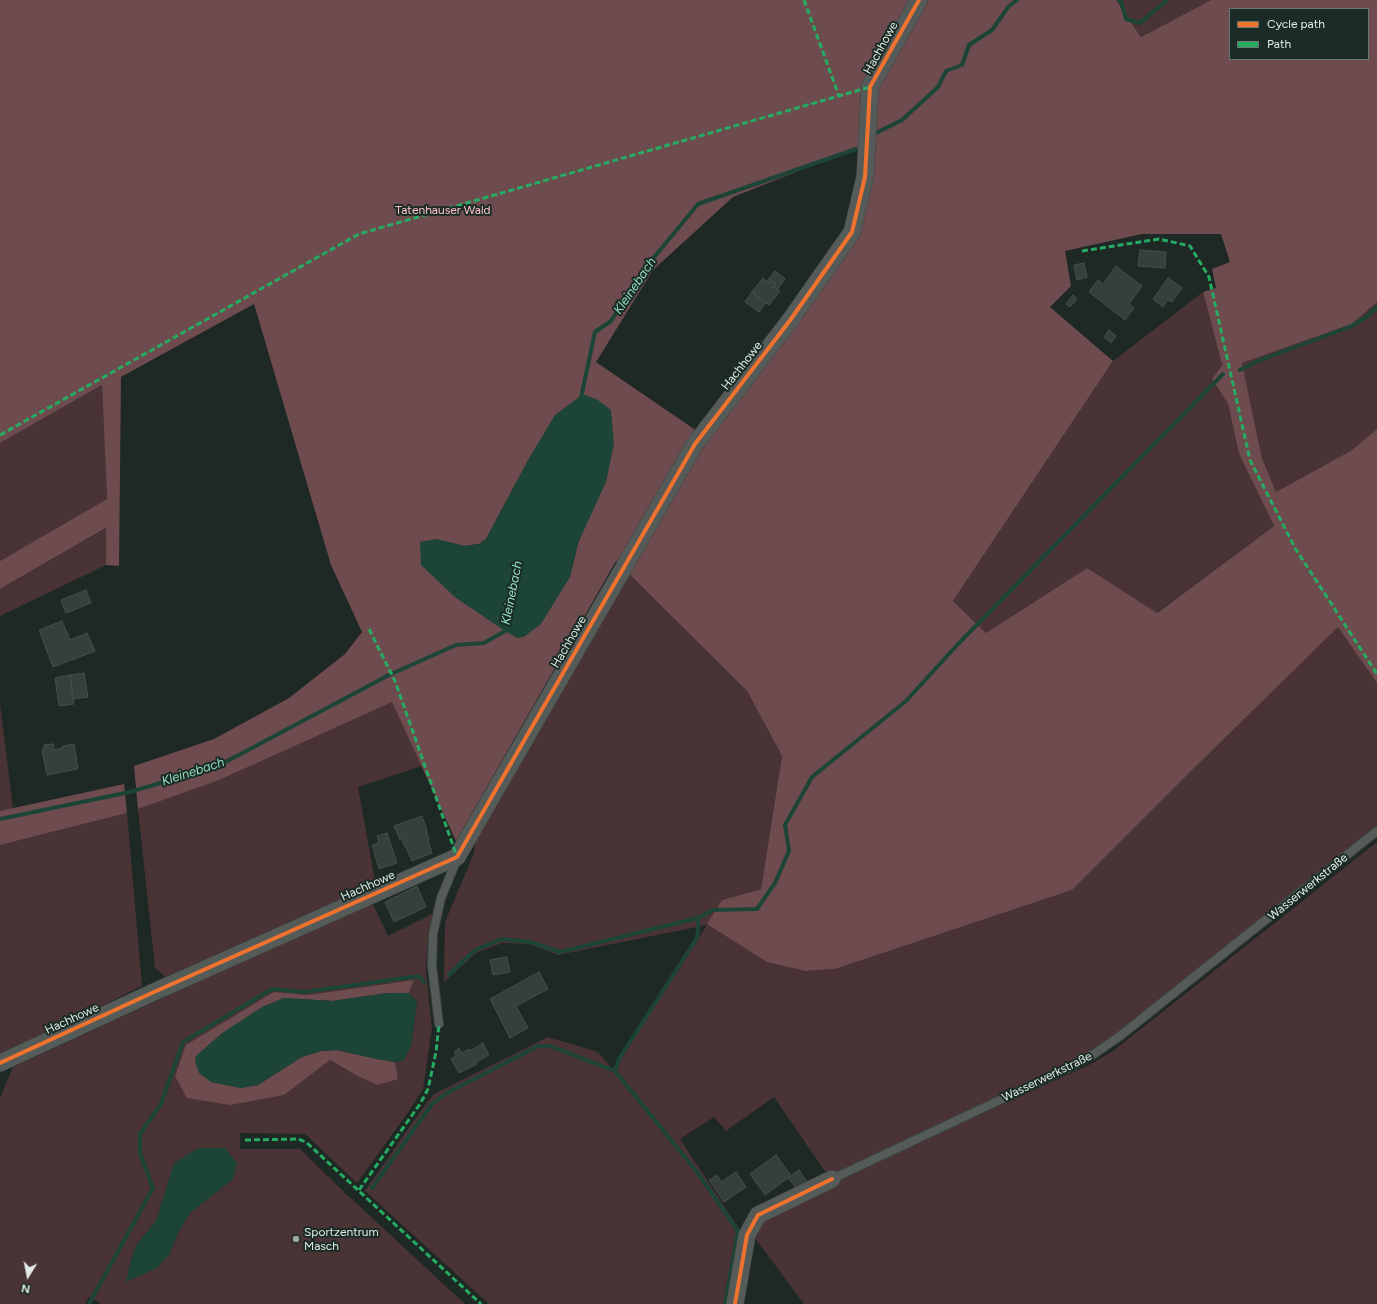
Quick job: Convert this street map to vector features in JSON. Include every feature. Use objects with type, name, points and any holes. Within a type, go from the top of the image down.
[{"type":"street","name":"Hachhowe","points":[[0,1063],[154,992],[457,857],[694,444],[791,319],[852,232],[865,177],[870,87],[919,0]]},
{"type":"street","name":"Wasserwerkstraße","points":[[736,1304],[747,1235],[758,1215],[832,1179]]},
{"type":"lane","name":"Wasserwerkstraße","points":[[832,1179],[1068,1068],[1094,1054],[1120,1036],[1377,832]]},
{"type":"lane","name":"Hachhowe","points":[[439,1024],[432,966],[433,934],[441,898],[457,857]]},
{"type":"shaded area","points":[[1116,0],[1211,0],[1141,37]]},
{"type":"shaded area","points":[[1203,292],[1222,365],[1212,379],[1228,404],[1239,454],[1274,526],[1156,613],[1087,568],[986,633],[953,601],[1113,361]]},
{"type":"shaded area","points":[[1377,302],[1377,429],[1352,450],[1276,492],[1262,458],[1242,363],[1352,324]]},
{"type":"shaded area","points":[[102,385],[107,499],[0,561],[0,443]]},
{"type":"shaded area","points":[[107,528],[106,565],[0,616],[0,589]]},
{"type":"shaded area","points":[[628,573],[747,691],[782,756],[761,889],[722,900],[806,971],[835,969],[1072,890],[1338,626],[1377,683],[1377,825],[1264,919],[1117,1033],[1087,1053],[1050,1073],[828,1176],[774,1097],[726,1131],[714,1117],[680,1139],[740,1230],[729,1304],[489,1304],[365,1191],[434,1094],[548,1037],[598,1052],[612,1069],[707,925],[558,955],[528,944],[502,943],[476,953],[444,982],[445,922],[474,853],[475,839]]},
{"type":"shaded area","points":[[392,701],[422,766],[358,787],[376,886],[165,977],[155,968],[138,809],[217,781]]},
{"type":"shaded area","points":[[0,703],[13,809],[0,811]]},
{"type":"shaded area","points":[[127,813],[142,986],[0,1056],[0,845]]},
{"type":"shaded area","points":[[1377,842],[1377,1304],[804,1304],[752,1234],[760,1220],[913,1145],[1089,1065],[1113,1051]]},
{"type":"shaded area","points":[[372,902],[388,936],[434,913],[428,935],[426,971],[432,1028],[423,1089],[407,1114],[357,1183],[305,1134],[240,1133],[240,1149],[300,1149],[465,1304],[100,1304],[89,1297],[85,1304],[0,1304],[0,1098],[13,1067]],"holes":[[[414,980],[409,993],[417,1002],[411,1046],[404,1060],[395,1062],[398,1079],[354,1074],[330,1060],[274,993],[307,995]],[[233,1179],[190,1213],[179,1231],[169,1255],[127,1281],[131,1260],[137,1244],[156,1221],[165,1195]]]},
{"type":"green space","name":"Tatenhauser Wald","points":[[0,0],[1116,0],[1141,37],[1211,0],[1377,0],[1377,302],[1352,324],[1242,363],[1262,458],[1276,492],[1352,450],[1377,429],[1377,683],[1338,627],[1072,890],[835,969],[806,971],[767,962],[707,924],[722,900],[761,889],[782,756],[747,691],[616,561],[456,841],[392,702],[217,781],[138,809],[134,766],[214,739],[289,698],[345,654],[362,632],[331,565],[254,304],[121,377],[119,566],[106,565],[106,528],[0,589],[0,561],[107,499],[102,385],[0,443]],"holes":[[[859,147],[856,184],[845,229],[787,315],[697,431],[596,362],[653,270],[733,197]],[[1142,234],[1221,234],[1230,262],[1212,269],[1216,288],[1203,292],[1222,365],[1212,379],[1228,404],[1239,454],[1274,526],[1157,613],[1087,568],[986,633],[953,601],[1113,361],[1050,307],[1071,286],[1065,251]],[[531,455],[590,515],[578,543],[570,577],[525,636],[518,638],[505,631],[436,539],[464,546],[479,544],[486,539]]]},
{"type":"green space","points":[[124,784],[127,813],[0,845],[0,811]]},
{"type":"green space","points":[[414,980],[409,993],[388,993],[332,1001],[284,998],[262,1007],[211,1082],[241,1088],[258,1085],[302,1057],[321,1051],[337,1050],[395,1062],[398,1079],[377,1085],[330,1060],[284,1095],[230,1105],[187,1098],[175,1076],[186,1045],[274,992],[307,995]]},
{"type":"water","points":[[583,394],[598,400],[611,410],[614,444],[606,482],[578,543],[570,577],[541,624],[525,636],[518,638],[456,598],[421,565],[420,542],[436,539],[464,546],[479,544],[486,539],[531,455],[555,415]]},
{"type":"water","points":[[388,993],[409,993],[417,1002],[411,1046],[404,1060],[395,1062],[337,1050],[321,1051],[302,1057],[258,1085],[241,1088],[211,1082],[199,1073],[195,1062],[196,1056],[222,1033],[262,1007],[284,998],[332,1001]]},
{"type":"water","points":[[198,1148],[225,1148],[237,1163],[233,1179],[190,1213],[179,1231],[169,1255],[157,1268],[126,1282],[131,1260],[137,1244],[156,1221],[174,1163]]},
{"type":"building","points":[[1140,250],[1166,252],[1165,268],[1138,266]]},
{"type":"building","points":[[1084,263],[1087,277],[1077,280],[1074,265]]},
{"type":"building","points":[[1116,266],[1142,286],[1129,304],[1134,308],[1125,320],[1089,292],[1098,280],[1103,284]]},
{"type":"building","points":[[775,271],[785,279],[777,290],[773,287],[776,284],[771,281],[769,284],[767,281]]},
{"type":"building","points":[[763,278],[769,284],[771,281],[776,284],[773,287],[780,291],[769,305],[752,292]]},
{"type":"building","points":[[1168,278],[1182,288],[1172,302],[1168,300],[1163,307],[1153,299]]},
{"type":"building","points":[[752,292],[766,303],[759,312],[745,302]]},
{"type":"building","points":[[1073,295],[1077,299],[1070,307],[1066,304]]},
{"type":"building","points":[[1109,330],[1116,336],[1111,343],[1104,337]]},
{"type":"building","points":[[86,590],[91,603],[66,613],[61,600]]},
{"type":"building","points":[[62,621],[70,640],[87,633],[95,651],[53,667],[39,630]]},
{"type":"building","points":[[84,673],[88,697],[73,699],[70,675]]},
{"type":"building","points":[[70,675],[74,704],[59,706],[55,678]]},
{"type":"building","points":[[53,744],[54,750],[63,748],[63,746],[74,744],[78,769],[47,775],[42,750],[44,750],[44,745]]},
{"type":"building","points":[[422,816],[432,853],[412,861],[394,826]]},
{"type":"building","points":[[387,833],[397,863],[379,869],[372,845],[379,843],[377,836]]},
{"type":"building","points":[[417,886],[426,907],[394,922],[385,902]]},
{"type":"building","points":[[507,957],[510,972],[493,975],[490,960]]},
{"type":"building","points":[[539,972],[548,989],[516,1006],[528,1028],[510,1038],[490,999]]},
{"type":"building","points":[[483,1043],[489,1055],[476,1062],[477,1064],[459,1073],[451,1059],[456,1056],[454,1052],[459,1048],[462,1053],[469,1049],[470,1051]]},
{"type":"building","points":[[776,1155],[791,1176],[765,1195],[750,1174]]},
{"type":"building","points":[[799,1170],[807,1182],[797,1189],[788,1178]]},
{"type":"building","points":[[736,1172],[746,1187],[724,1202],[709,1180],[717,1175],[721,1182]]},
{"type":"waterway","name":"Kleinebach","points":[[872,135],[902,120],[938,87],[946,71],[962,65],[969,45],[992,30],[1009,6],[1017,0]]},
{"type":"waterway","name":"Kleinebach","points":[[1119,0],[1121,1],[1126,19],[1140,23],[1167,0]]},
{"type":"waterway","name":"Kleinebach","points":[[581,398],[595,332],[611,321],[647,266],[698,204],[856,149]]},
{"type":"waterway","points":[[1240,370],[1258,361],[1352,326],[1365,318],[1377,307]]},
{"type":"waterway","points":[[449,975],[475,950],[502,939],[530,942],[560,952],[698,918],[713,910],[757,909],[775,883],[789,851],[785,825],[812,777],[906,701],[958,644],[1223,374]]},
{"type":"waterway","name":"Kleinebach","points":[[0,819],[130,792],[218,766],[389,675],[456,645],[484,643],[505,631],[506,625]]},
{"type":"waterway","points":[[615,1071],[619,1059],[697,938],[698,918]]},
{"type":"waterway","points":[[89,1304],[153,1188],[140,1153],[140,1134],[161,1104],[183,1042],[272,989],[304,992],[419,976],[424,982]]},
{"type":"waterway","points":[[372,1188],[432,1104],[447,1093],[538,1046],[550,1046],[615,1071],[697,1172],[738,1231],[725,1304]]},
{"type":"marked path","points":[[804,0],[839,96]]},
{"type":"marked path","points":[[0,435],[359,234],[870,87]]},
{"type":"marked path","points":[[1082,251],[1159,239],[1190,246],[1209,277],[1250,460],[1295,548],[1377,674]]},
{"type":"marked path","points":[[369,629],[395,681],[457,857]]},
{"type":"marked path","points":[[359,1190],[420,1104],[428,1089],[436,1052],[439,1024]]},
{"type":"marked path","points":[[245,1140],[298,1139],[306,1142],[481,1304]]},
{"type":"cycle path","points":[[0,1063],[154,992],[457,857],[695,444],[791,319],[852,232],[865,177],[870,87],[919,0]]},
{"type":"cycle path","points":[[735,1304],[747,1235],[758,1215],[832,1179]]},
{"type":"place","name":"Sportzentrum Masch","points":[[296,1239]]}]
